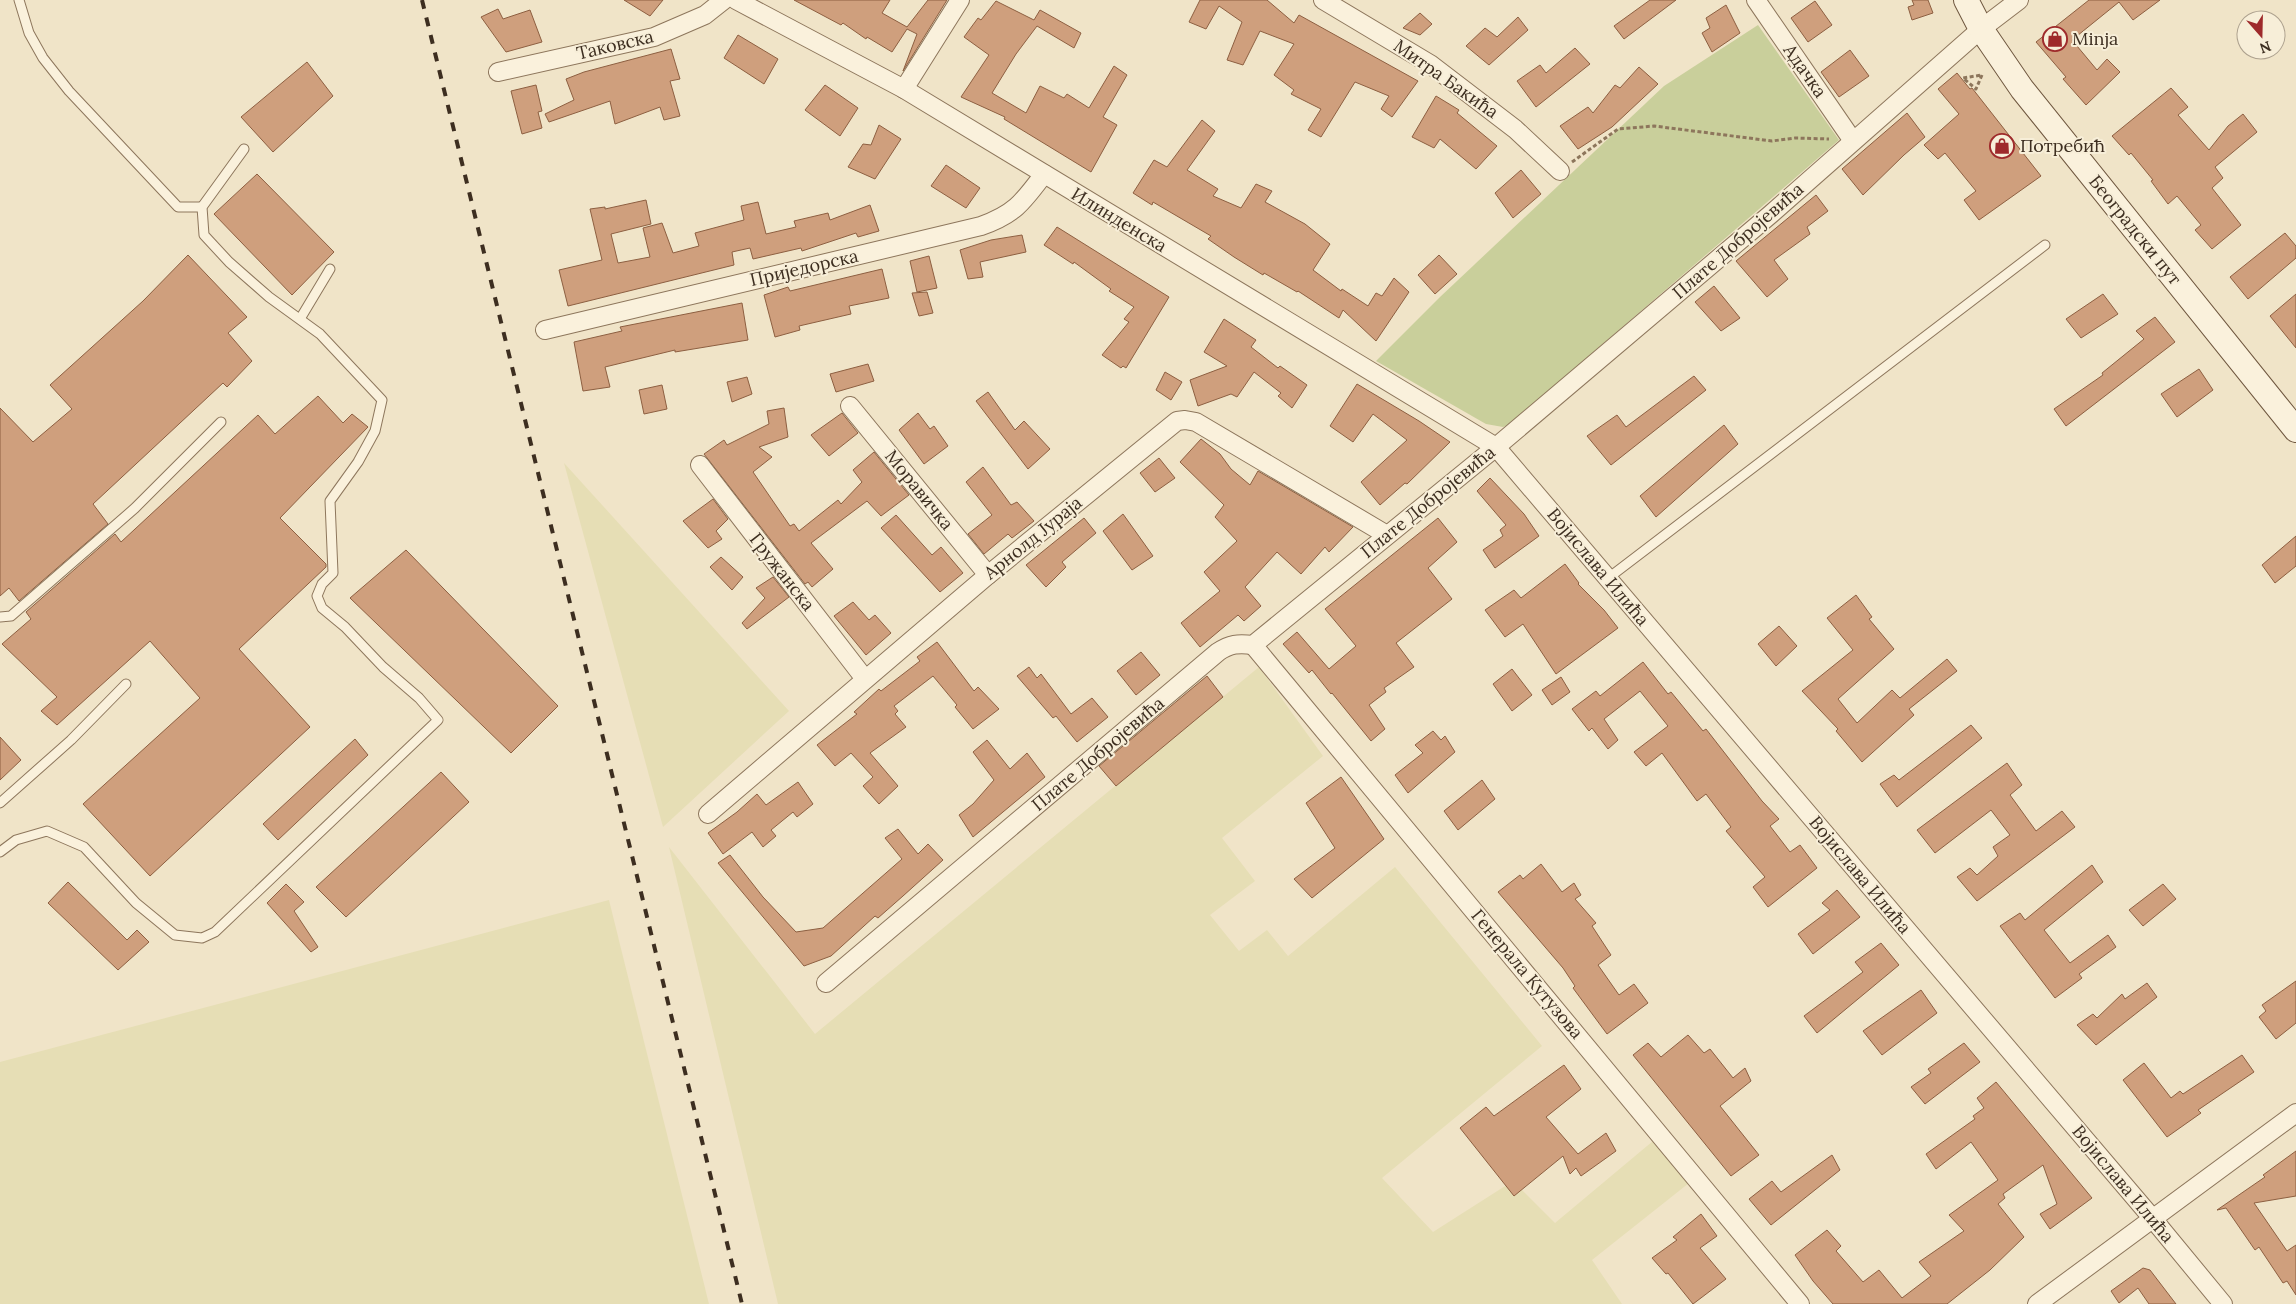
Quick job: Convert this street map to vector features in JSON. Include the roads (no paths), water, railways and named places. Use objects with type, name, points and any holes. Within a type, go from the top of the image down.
[{"type":"main road","name":"Београдски пут","points":[[1966,0],[1981,29],[2022,89],[2296,430]]},
{"type":"street","name":"Таковска","points":[[498,72],[654,37],[705,15],[724,0]]},
{"type":"street","name":"Илинденска","points":[[736,0],[904,90],[1496,447]]},
{"type":"street","points":[[904,90],[960,0]]},
{"type":"street","name":"Митра Бакића","points":[[1323,0],[1430,64],[1515,129],[1560,172]]},
{"type":"street","name":"Адачка","points":[[1756,0],[1853,141]]},
{"type":"street","name":"Плате Добројевића","points":[[826,983],[1218,652],[1238,643],[1252,645],[1496,447],[1771,214],[1981,29],[2019,0]]},
{"type":"street","name":"Приједорска","points":[[546,330],[981,226],[998,220],[1022,204],[1044,174]]},
{"type":"street","name":"Моравичка","points":[[850,406],[988,575]]},
{"type":"street","name":"Арнолд Јураја","points":[[708,814],[988,575],[1177,421],[1196,422],[1387,535]]},
{"type":"street","name":"Војислава Илића","points":[[1496,447],[2153,1219],[2223,1304]]},
{"type":"street","name":"Гружанска","points":[[700,465],[865,679]]},
{"type":"street","name":"Генерала Кутузова","points":[[1252,645],[1800,1304]]},
{"type":"street","points":[[2037,1304],[2296,1113]]},
{"type":"lane","points":[[19,0],[30,33],[43,58],[70,91],[178,207],[202,207]]},
{"type":"lane","points":[[0,852],[16,840],[47,831],[84,846],[136,903],[160,924],[175,934],[202,938],[215,932],[222,926],[438,720],[419,698],[384,667],[345,627],[322,608],[317,596],[322,584],[333,573],[330,501],[358,462],[375,431],[382,400],[320,334],[269,296],[229,262],[204,235],[202,207],[244,148]]},
{"type":"lane","points":[[1607,579],[2045,245]]},
{"type":"lane","points":[[300,320],[330,269]]},
{"type":"lane","points":[[0,617],[11,616],[135,508],[221,422]]},
{"type":"lane","points":[[0,803],[71,740],[126,684]]},
{"type":"railway","points":[[422,0],[742,1304]]},
{"type":"place","name":"Minja","points":[[2055,39]]},
{"type":"place","name":"Потребић","points":[[2002,146]]}]
